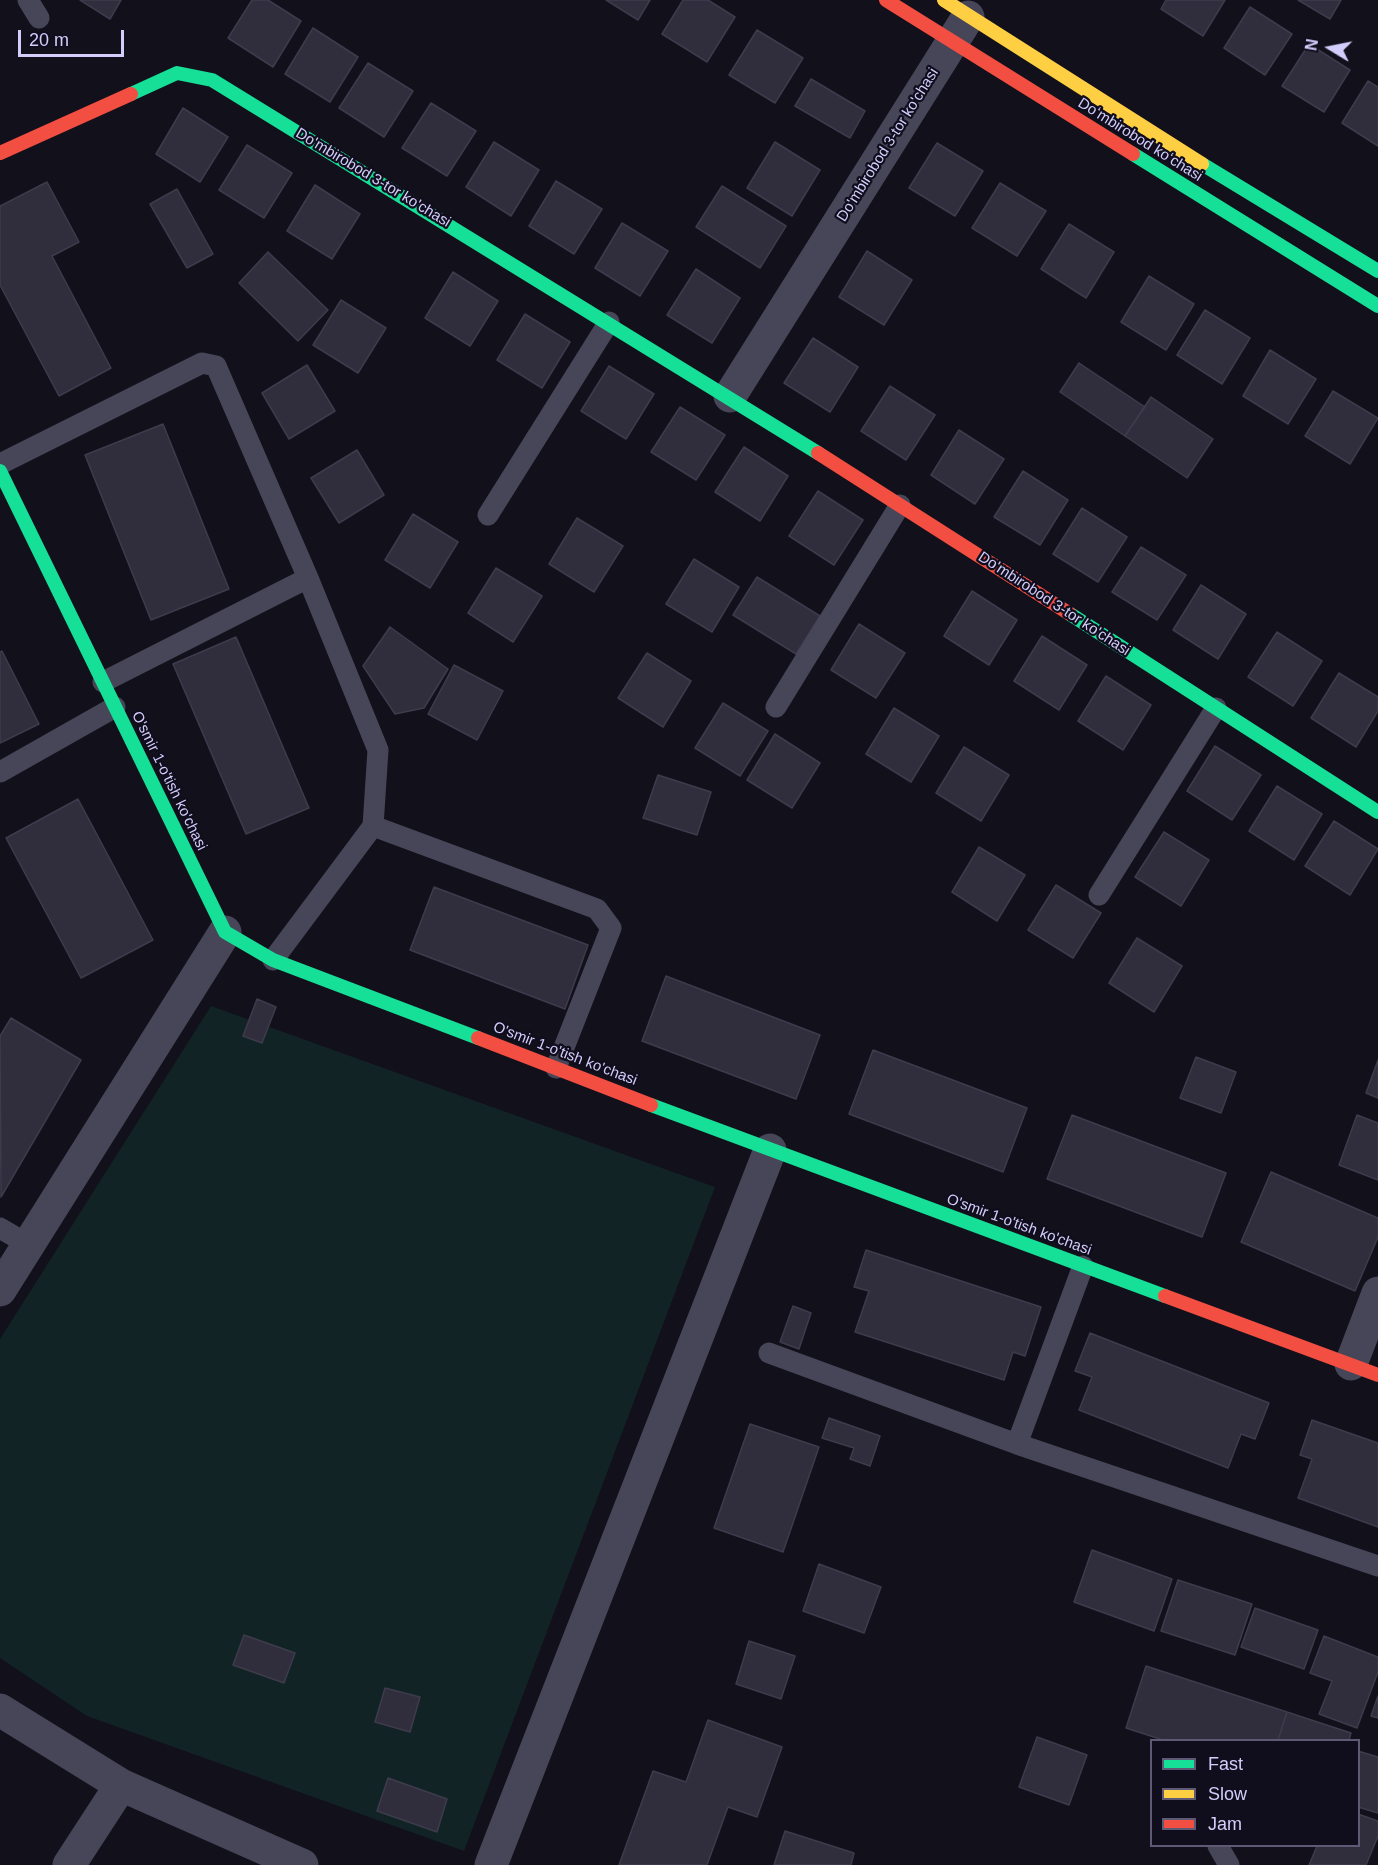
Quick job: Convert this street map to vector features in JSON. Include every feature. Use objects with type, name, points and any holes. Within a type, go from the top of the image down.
[{"type":"street","name":"Doʻmbirobod koʻchasi","points":[[886,0],[955,20],[1203,164],[1378,271]]},
{"type":"street","name":"Doʻmbirobod koʻchasi","points":[[955,20],[1378,306]]},
{"type":"street","name":"Do'mbirobod 3-tor ko'chasi","points":[[730,396],[955,20]]},
{"type":"street","name":"Do'mbirobod 3-tor ko'chasi","points":[[0,153],[177,73],[212,80],[730,396],[1378,812]]},
{"type":"street","name":"O'smir 1-o'tish ko'chasi","points":[[0,471],[225,932],[273,960],[770,1150],[1365,1370]]},
{"type":"street","points":[[0,1290],[225,932]]},
{"type":"street","points":[[491,1865],[770,1150]]},
{"type":"street","points":[[1365,1370],[1378,1293]]},
{"type":"street","points":[[0,1710],[121,1785],[302,1865]]},
{"type":"street","points":[[69,1865],[121,1785]]},
{"type":"lane","points":[[28,0],[39,18]]},
{"type":"lane","points":[[488,515],[609,322]]},
{"type":"lane","points":[[0,464],[202,363],[216,366],[308,578],[378,750],[373,826],[273,960]]},
{"type":"lane","points":[[776,707],[900,505]]},
{"type":"lane","points":[[103,682],[308,578]]},
{"type":"lane","points":[[0,772],[115,707]]},
{"type":"lane","points":[[1099,895],[1216,708]]},
{"type":"lane","points":[[373,826],[597,909],[611,928],[556,1068]]},
{"type":"lane","points":[[0,1227],[29,1245]]},
{"type":"lane","points":[[1017,1444],[1083,1266]]},
{"type":"lane","points":[[769,1353],[1017,1444],[1378,1566]]},
{"type":"lane","points":[[1219,1847],[1229,1865]]},
{"type":"shaded area","points":[[211,1006],[715,1187],[464,1851],[87,1716],[0,1658],[0,1339]]},
{"type":"building","points":[[80,0],[121,0],[110,19]]},
{"type":"building","points":[[252,0],[268,0],[301,21],[273,67],[228,38]]},
{"type":"building","points":[[606,0],[650,0],[638,20]]},
{"type":"building","points":[[683,0],[708,0],[735,17],[707,62],[662,34]]},
{"type":"building","points":[[1166,0],[1225,0],[1203,36],[1161,9]]},
{"type":"building","points":[[1298,0],[1341,0],[1330,19]]},
{"type":"building","points":[[1250,7],[1292,34],[1265,75],[1224,48]]},
{"type":"building","points":[[313,28],[358,57],[330,102],[285,74]]},
{"type":"building","points":[[757,30],[803,58],[775,103],[729,75]]},
{"type":"building","points":[[1309,44],[1350,70],[1324,112],[1282,86]]},
{"type":"building","points":[[368,63],[413,91],[384,137],[339,108]]},
{"type":"building","points":[[811,79],[865,111],[850,138],[795,106]]},
{"type":"building","points":[[1368,81],[1378,87],[1378,146],[1342,123]]},
{"type":"building","points":[[431,103],[476,131],[447,176],[402,148]]},
{"type":"building","points":[[183,108],[228,137],[200,182],[156,154]]},
{"type":"building","points":[[494,142],[539,170],[511,216],[466,187]]},
{"type":"building","points":[[775,142],[820,170],[792,216],[747,188]]},
{"type":"building","points":[[937,143],[983,171],[955,216],[909,188]]},
{"type":"building","points":[[247,145],[292,173],[264,218],[219,190]]},
{"type":"building","points":[[556,181],[602,209],[574,254],[529,226]]},
{"type":"building","points":[[47,182],[79,242],[52,256],[111,368],[59,396],[0,285],[0,206]]},
{"type":"building","points":[[1000,183],[1046,211],[1017,256],[972,228]]},
{"type":"building","points":[[315,185],[360,214],[332,259],[287,231]]},
{"type":"building","points":[[722,186],[786,226],[760,268],[696,227]]},
{"type":"building","points":[[177,189],[213,254],[187,268],[150,204]]},
{"type":"building","points":[[622,223],[668,251],[640,296],[595,268]]},
{"type":"building","points":[[1069,224],[1114,252],[1086,298],[1041,269]]},
{"type":"building","points":[[867,251],[912,280],[884,325],[839,297]]},
{"type":"building","points":[[268,252],[328,310],[298,341],[239,283]]},
{"type":"building","points":[[696,269],[740,298],[712,343],[667,315]]},
{"type":"building","points":[[453,272],[498,301],[470,346],[425,318]]},
{"type":"building","points":[[1149,276],[1194,304],[1166,350],[1121,322]]},
{"type":"building","points":[[341,300],[386,328],[358,373],[313,345]]},
{"type":"building","points":[[1205,310],[1250,338],[1222,384],[1177,355]]},
{"type":"building","points":[[525,314],[570,342],[542,388],[497,360]]},
{"type":"building","points":[[813,338],[858,367],[830,412],[784,383]]},
{"type":"building","points":[[1270,350],[1316,379],[1288,424],[1243,396]]},
{"type":"building","points":[[1079,363],[1145,407],[1125,436],[1060,392]]},
{"type":"building","points":[[307,365],[335,411],[289,439],[262,393]]},
{"type":"building","points":[[609,366],[654,394],[626,439],[581,411]]},
{"type":"building","points":[[890,386],[935,415],[906,460],[861,431]]},
{"type":"building","points":[[1333,391],[1378,418],[1350,464],[1305,436]]},
{"type":"building","points":[[1151,397],[1213,439],[1187,478],[1125,436]]},
{"type":"building","points":[[680,407],[725,435],[696,480],[651,452]]},
{"type":"building","points":[[163,424],[229,589],[151,620],[85,455]]},
{"type":"building","points":[[959,430],[1004,459],[975,504],[931,475]]},
{"type":"building","points":[[744,447],[788,476],[760,521],[715,492]]},
{"type":"building","points":[[357,450],[384,495],[339,523],[311,478]]},
{"type":"building","points":[[1023,471],[1068,500],[1040,545],[994,517]]},
{"type":"building","points":[[818,491],[863,520],[834,565],[789,536]]},
{"type":"building","points":[[1082,508],[1127,537],[1098,582],[1053,554]]},
{"type":"building","points":[[413,514],[458,542],[430,588],[385,560]]},
{"type":"building","points":[[577,518],[623,546],[594,592],[549,564]]},
{"type":"building","points":[[1141,547],[1186,575],[1157,620],[1112,592]]},
{"type":"building","points":[[694,559],[739,587],[712,632],[666,604]]},
{"type":"building","points":[[496,568],[542,596],[513,642],[468,613]]},
{"type":"building","points":[[757,577],[820,616],[796,654],[733,615]]},
{"type":"building","points":[[1201,585],[1246,614],[1218,659],[1173,630]]},
{"type":"building","points":[[972,591],[1017,620],[989,665],[944,636]]},
{"type":"building","points":[[859,624],[905,653],[876,698],[831,670]]},
{"type":"building","points":[[390,627],[448,669],[424,708],[395,714],[363,666]]},
{"type":"building","points":[[1277,632],[1322,661],[1293,706],[1248,677]]},
{"type":"building","points":[[1042,636],[1087,665],[1059,710],[1014,681]]},
{"type":"building","points":[[236,637],[309,808],[246,834],[173,664]]},
{"type":"building","points":[[2,651],[39,724],[0,743],[0,652]]},
{"type":"building","points":[[647,653],[691,681],[663,727],[618,698]]},
{"type":"building","points":[[454,665],[503,691],[477,740],[428,714]]},
{"type":"building","points":[[1339,673],[1378,697],[1378,711],[1356,747],[1311,718]]},
{"type":"building","points":[[1106,676],[1151,705],[1123,750],[1078,721]]},
{"type":"building","points":[[723,703],[768,731],[740,776],[695,748]]},
{"type":"building","points":[[894,708],[939,736],[911,782],[866,754]]},
{"type":"building","points":[[775,734],[820,763],[792,808],[747,780]]},
{"type":"building","points":[[1215,746],[1261,775],[1232,820],[1187,791]]},
{"type":"building","points":[[964,747],[1009,775],[981,821],[936,793]]},
{"type":"building","points":[[658,775],[711,792],[697,835],[643,818]]},
{"type":"building","points":[[1277,786],[1322,814],[1294,860],[1249,831]]},
{"type":"building","points":[[78,799],[153,940],[81,978],[6,838]]},
{"type":"building","points":[[1334,821],[1378,849],[1350,895],[1305,866]]},
{"type":"building","points":[[1164,832],[1209,860],[1181,906],[1135,877]]},
{"type":"building","points":[[979,847],[1025,875],[997,921],[952,892]]},
{"type":"building","points":[[1056,885],[1101,913],[1073,958],[1028,930]]},
{"type":"building","points":[[434,887],[588,945],[565,1009],[410,950]]},
{"type":"building","points":[[1137,938],[1182,966],[1154,1012],[1109,983]]},
{"type":"building","points":[[666,976],[820,1035],[796,1099],[642,1041]]},
{"type":"building","points":[[257,999],[276,1007],[262,1043],[243,1036]]},
{"type":"building","points":[[11,1018],[81,1060],[1,1197],[0,1036]]},
{"type":"building","points":[[873,1050],[1027,1108],[1003,1172],[849,1114]]},
{"type":"building","points":[[1196,1057],[1236,1072],[1221,1113],[1180,1098]]},
{"type":"building","points":[[1378,1060],[1378,1098],[1366,1093]]},
{"type":"building","points":[[1072,1115],[1226,1173],[1202,1237],[1047,1179]]},
{"type":"building","points":[[1357,1115],[1378,1123],[1378,1180],[1339,1165]]},
{"type":"building","points":[[1271,1172],[1378,1218],[1378,1237],[1355,1291],[1241,1242]]},
{"type":"building","points":[[866,1250],[1041,1307],[1025,1356],[1013,1352],[1004,1380],[855,1332],[869,1291],[854,1287]]},
{"type":"building","points":[[793,1306],[811,1313],[799,1349],[780,1342]]},
{"type":"building","points":[[1090,1333],[1269,1403],[1255,1439],[1241,1434],[1228,1468],[1079,1410],[1092,1377],[1075,1371]]},
{"type":"building","points":[[829,1418],[880,1436],[870,1466],[850,1459],[854,1448],[822,1438]]},
{"type":"building","points":[[1312,1420],[1378,1443],[1378,1527],[1298,1498],[1312,1459],[1300,1455]]},
{"type":"building","points":[[750,1424],[819,1447],[783,1552],[714,1528]]},
{"type":"building","points":[[1092,1550],[1172,1579],[1154,1631],[1074,1602]]},
{"type":"building","points":[[819,1564],[881,1587],[864,1633],[803,1611]]},
{"type":"building","points":[[1178,1580],[1252,1604],[1235,1655],[1161,1631]]},
{"type":"building","points":[[1255,1608],[1318,1630],[1304,1669],[1241,1647]]},
{"type":"building","points":[[244,1635],[295,1653],[284,1683],[233,1665]]},
{"type":"building","points":[[1324,1636],[1378,1657],[1378,1672],[1357,1728],[1319,1714],[1332,1681],[1310,1673]]},
{"type":"building","points":[[749,1641],[795,1656],[781,1699],[736,1684]]},
{"type":"building","points":[[1146,1666],[1287,1712],[1278,1739],[1160,1739],[1126,1728]]},
{"type":"building","points":[[385,1688],[420,1697],[410,1732],[375,1722]]},
{"type":"building","points":[[1378,1696],[1378,1718],[1371,1716]]},
{"type":"building","points":[[1287,1712],[1351,1733],[1349,1739],[1278,1739]]},
{"type":"building","points":[[708,1720],[782,1747],[757,1817],[728,1807],[707,1865],[619,1865],[653,1771],[686,1782]]},
{"type":"building","points":[[1037,1737],[1087,1755],[1069,1805],[1019,1787]]},
{"type":"building","points":[[1360,1752],[1378,1757],[1378,1813],[1360,1808]]},
{"type":"building","points":[[388,1778],[447,1799],[437,1832],[377,1811]]},
{"type":"building","points":[[1360,1815],[1378,1821],[1378,1836],[1366,1865],[1309,1865],[1317,1847],[1360,1847]]},
{"type":"building","points":[[785,1831],[854,1853],[851,1865],[774,1865]]},
{"type":"traffic: fast","points":[[131,94],[177,73],[212,80],[818,453]]},
{"type":"traffic: fast","points":[[1133,154],[1378,306]]},
{"type":"traffic: fast","points":[[1202,164],[1378,271]]},
{"type":"traffic: fast","points":[[0,471],[225,932],[273,960],[478,1038]]},
{"type":"traffic: fast","points":[[1070,614],[1378,812]]},
{"type":"traffic: fast","points":[[651,1105],[1165,1296]]},
{"type":"traffic: slow","points":[[944,0],[1202,164]]},
{"type":"traffic: jam","points":[[886,0],[1133,154]]},
{"type":"traffic: jam","points":[[0,153],[131,94]]},
{"type":"traffic: jam","points":[[818,453],[1070,614]]},
{"type":"traffic: jam","points":[[478,1038],[651,1105]]},
{"type":"traffic: jam","points":[[1165,1296],[1378,1375]]}]
